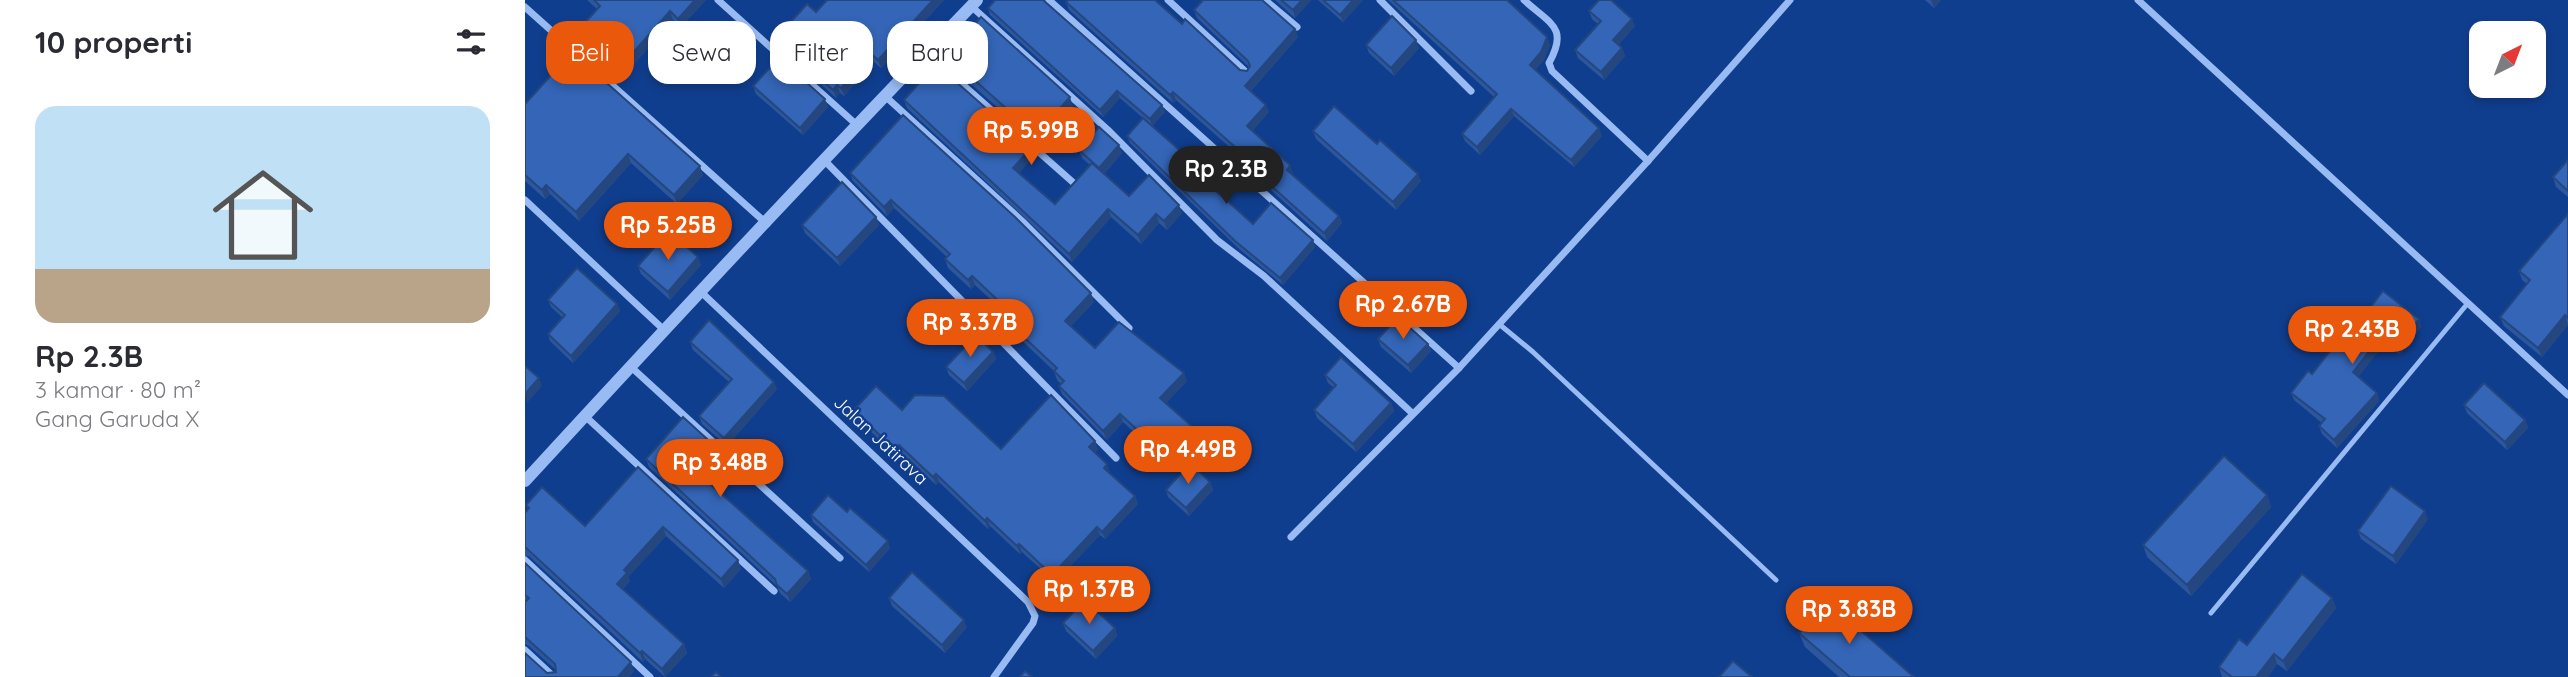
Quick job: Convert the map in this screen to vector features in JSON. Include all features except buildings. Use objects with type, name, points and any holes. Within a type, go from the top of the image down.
[{"type":"street","points":[[718,0],[858,126]]},
{"type":"street","points":[[1049,0],[1459,368]]},
{"type":"street","points":[[1168,0],[1247,73]]},
{"type":"street","points":[[1265,0],[1297,27]]},
{"type":"street","points":[[1380,0],[1471,90]]},
{"type":"street","points":[[1524,0],[1557,33],[1559,44],[1549,63],[1552,71],[1648,161]]},
{"type":"street","points":[[1291,537],[1459,368],[1790,0]]},
{"type":"street","points":[[2138,0],[2568,395]]},
{"type":"street","points":[[957,21],[974,3],[1108,130],[1217,240],[1264,276],[1412,413]]},
{"type":"street","points":[[525,7],[767,224]]},
{"type":"street","points":[[525,481],[663,329],[767,224],[896,84]]},
{"type":"street","points":[[963,84],[1076,185]]},
{"type":"street","points":[[885,96],[1022,221],[1129,328]]},
{"type":"street","points":[[825,161],[1116,458]]},
{"type":"street","points":[[525,200],[663,329]]},
{"type":"street","name":"Jalan Jatirava","points":[[700,291],[1028,602],[1035,616],[1029,632],[995,677]]},
{"type":"street","points":[[630,366],[841,558]]},
{"type":"street","points":[[585,416],[773,591]]},
{"type":"street","points":[[525,560],[650,677]]},
{"type":"street","points":[[525,650],[554,677]]},
{"type":"lane","points":[[2211,613],[2468,303]]},
{"type":"lane","points":[[1499,324],[1533,352],[1776,580]]}]
